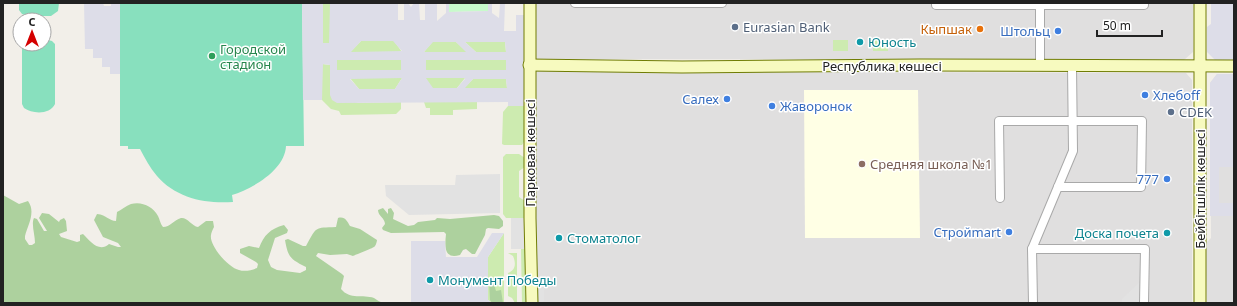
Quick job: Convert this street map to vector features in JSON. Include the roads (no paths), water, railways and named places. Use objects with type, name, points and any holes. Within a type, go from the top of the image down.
[{"type":"street","name":"Парковая көшесі","points":[[530,3],[532,303]]},
{"type":"street","points":[[576,3],[722,3]]},
{"type":"street","points":[[936,3],[936,5],[1144,3]]},
{"type":"street","name":"Бейбітшілік көшесі","points":[[1200,3],[1200,303]]},
{"type":"street","points":[[1040,5],[1040,66]]},
{"type":"street","name":"Республика көшесі","points":[[530,65],[682,67],[1234,66]]},
{"type":"street","points":[[1033,303],[1032,249],[1073,150],[1072,66]]},
{"type":"street","points":[[1000,198],[999,121],[1142,121],[1141,187],[1058,187]]},
{"type":"street","points":[[1032,249],[1145,249],[1144,303]]},
{"type":"place","name":"Eurasian Bank","points":[[735,27]]},
{"type":"place","name":"Кыпшак","points":[[980,29]]},
{"type":"place","name":"Штольц","points":[[1058,31]]},
{"type":"place","name":"Юность","points":[[860,42]]},
{"type":"place","name":"Городской стадион","points":[[212,56]]},
{"type":"place","name":"Хлебoff","points":[[1145,95]]},
{"type":"place","name":"Салех","points":[[727,99]]},
{"type":"place","name":"Жаворонок","points":[[772,106]]},
{"type":"place","name":"CDEK","points":[[1171,112]]},
{"type":"place","name":"Средняя школа №1","points":[[862,164]]},
{"type":"place","name":"777","points":[[1167,179]]},
{"type":"place","name":"Стройmart","points":[[1009,232]]},
{"type":"place","name":"Доска почета","points":[[1167,233]]},
{"type":"place","name":"Стоматолог","points":[[559,238]]},
{"type":"place","name":"Монумент Победы","points":[[430,280]]}]
